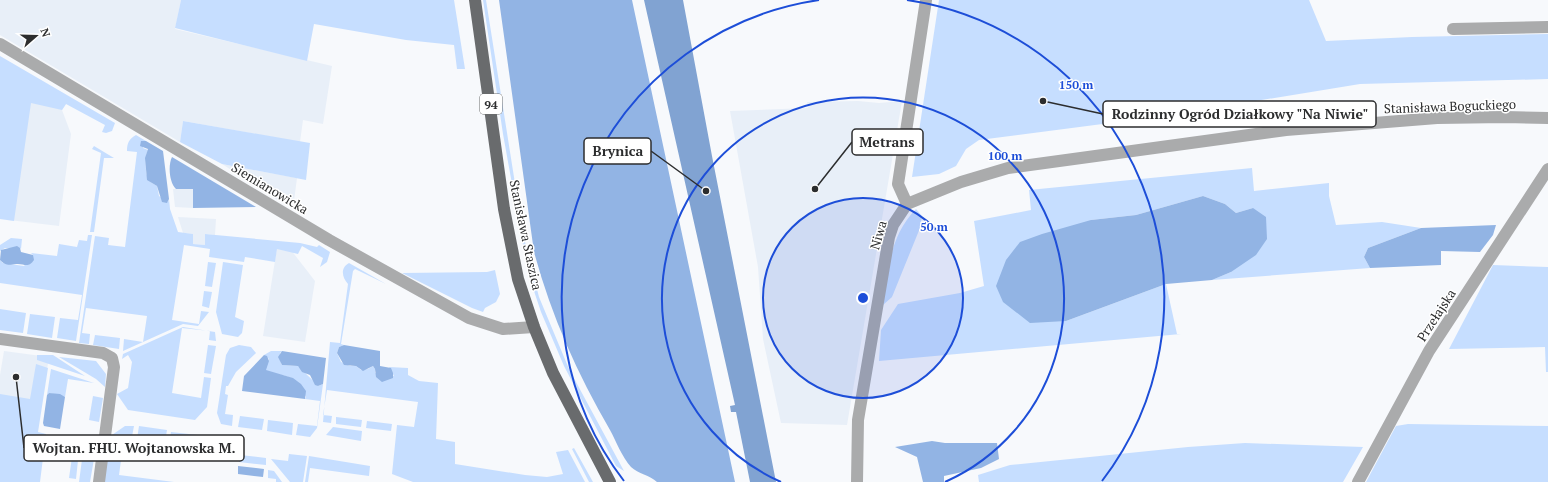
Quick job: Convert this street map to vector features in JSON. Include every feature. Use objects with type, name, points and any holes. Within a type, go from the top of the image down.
[{"type":"main road","name":"Stanisława Staszica","points":[[475,0],[504,209],[518,279],[534,327],[553,373],[610,482]]},
{"type":"street","points":[[907,204],[898,184],[926,0]]},
{"type":"street","points":[[1453,29],[1548,27]]},
{"type":"street","name":"Siemianowicka","points":[[0,44],[345,249],[470,318],[503,329],[534,327]]},
{"type":"street","name":"Stanisława Boguckiego","points":[[907,204],[968,179],[1008,168],[1286,130],[1437,118],[1548,118]]},
{"type":"street","name":"Przełajska","points":[[1358,482],[1429,351],[1548,169]]},
{"type":"street","name":"Niwa","points":[[857,482],[858,420],[889,237],[893,225],[907,204]]},
{"type":"street","points":[[0,339],[103,353],[112,358],[114,367],[98,482]]},
{"type":"shaded area","points":[[0,0],[181,0],[175,29],[332,66],[323,124],[303,120],[300,142],[183,121],[180,142],[0,35]]},
{"type":"shaded area","points":[[181,0],[454,0],[465,69],[457,69],[454,45],[406,40],[314,24],[307,61],[175,28]]},
{"type":"shaded area","points":[[483,0],[486,0],[523,234],[539,297],[569,369],[624,471],[616,466],[564,366],[541,312],[528,273],[503,134]]},
{"type":"shaded area","points":[[499,0],[632,0],[735,482],[657,482],[631,467],[622,454],[576,365],[548,298],[534,252]]},
{"type":"shaded area","points":[[644,0],[683,0],[776,482],[750,482],[736,412],[731,412],[730,406],[735,405]]},
{"type":"shaded area","points":[[939,0],[1309,0],[1326,41],[1412,37],[1548,34],[1548,79],[1360,84],[1164,116],[979,140],[966,149],[956,166],[939,174],[912,177]]},
{"type":"shaded area","points":[[0,56],[115,123],[112,131],[106,133],[102,132],[105,125],[66,104],[62,110],[31,103],[14,221],[0,219]]},
{"type":"shaded area","points":[[27,99],[66,104],[62,110],[71,134],[59,226],[9,220]]},
{"type":"shaded area","points":[[858,101],[879,103],[902,101],[847,425],[781,423],[763,339],[758,267],[730,111],[808,108],[807,102]]},
{"type":"shaded area","points":[[183,121],[310,143],[306,180],[222,164],[180,142]]},
{"type":"shaded area","points":[[136,135],[146,141],[143,141],[143,148],[148,150],[146,156],[146,172],[149,180],[157,186],[159,196],[168,202],[169,199],[170,209],[178,232],[193,234],[193,244],[205,245],[205,234],[300,243],[317,247],[319,245],[330,252],[327,262],[320,267],[323,258],[302,246],[298,254],[277,249],[275,262],[245,257],[244,262],[209,257],[210,249],[184,245],[172,320],[199,324],[201,311],[209,312],[198,326],[183,324],[143,342],[147,316],[86,308],[82,333],[90,334],[89,344],[79,343],[95,236],[109,238],[108,245],[125,247],[137,152],[127,151],[127,148],[130,140]]},
{"type":"shaded area","points":[[141,141],[146,141],[163,151],[169,199],[167,203],[162,202],[157,186],[147,180],[145,158],[148,149],[140,146]]},
{"type":"shaded area","points":[[94,146],[114,158],[104,158],[94,232],[90,232],[101,153],[92,149]]},
{"type":"shaded area","points":[[172,157],[256,207],[193,208],[193,189],[176,189],[172,182],[170,169]]},
{"type":"shaded area","points":[[222,164],[297,178],[294,201],[281,199],[279,201]]},
{"type":"shaded area","points":[[1252,168],[1254,191],[1329,183],[1329,196],[1336,225],[1382,222],[1421,228],[1368,248],[1364,257],[1370,268],[1212,280],[1231,272],[1253,208],[1236,213],[1225,204],[1203,196],[1136,215],[1091,220],[1066,321],[1166,284],[1177,334],[1181,334],[879,361],[881,330],[898,304],[960,293],[984,286],[974,221],[1031,210],[1029,190]]},
{"type":"shaded area","points":[[173,189],[193,189],[193,208],[175,207]]},
{"type":"shaded area","points":[[1203,196],[1225,204],[1236,213],[1253,208],[1266,217],[1267,239],[1256,255],[1231,272],[1212,280],[1166,284],[1066,321],[1030,323],[1003,302],[996,286],[1006,260],[1020,242],[1091,220],[1136,215]]},
{"type":"shaded area","points":[[916,209],[922,216],[920,228],[892,297],[883,305],[889,266],[895,242],[907,220]]},
{"type":"shaded area","points":[[178,217],[216,219],[215,235],[205,234],[205,245],[193,244],[193,234],[183,233]]},
{"type":"shaded area","points":[[1496,225],[1493,235],[1480,252],[1441,251],[1441,265],[1370,268],[1364,257],[1368,248],[1421,228]]},
{"type":"shaded area","points":[[88,235],[92,235],[76,341],[57,338],[60,318],[78,320],[82,295],[0,283],[0,260],[3,263],[24,266],[33,255],[31,253],[57,256],[59,244],[77,247],[79,240],[87,241]]},
{"type":"shaded area","points":[[11,238],[22,239],[21,249],[5,248],[0,251],[0,245]]},
{"type":"shaded area","points":[[17,246],[20,248],[21,252],[33,255],[34,260],[32,263],[28,265],[8,265],[0,260],[1,250]]},
{"type":"shaded area","points":[[277,248],[291,250],[315,281],[305,342],[263,336]]},
{"type":"shaded area","points":[[208,262],[216,263],[212,287],[205,286]]},
{"type":"shaded area","points":[[223,262],[243,265],[235,317],[244,321],[242,333],[238,337],[222,334],[216,312]]},
{"type":"shaded area","points":[[349,263],[386,284],[355,269],[353,271],[341,344],[344,345],[339,347],[337,353],[341,362],[350,366],[356,366],[361,370],[368,369],[373,366],[375,373],[394,376],[389,367],[408,368],[408,375],[419,381],[438,383],[436,439],[455,442],[455,464],[547,477],[563,474],[556,452],[568,450],[585,482],[413,482],[392,474],[397,425],[414,427],[418,402],[327,390],[324,407],[330,342],[340,343],[348,284],[343,276],[343,270]]},
{"type":"shaded area","points":[[1493,265],[1548,267],[1548,372],[1546,372],[1545,347],[1449,349]]},
{"type":"shaded area","points":[[495,270],[500,294],[496,302],[485,308],[483,312],[402,273],[487,272]]},
{"type":"shaded area","points":[[204,291],[212,292],[209,308],[202,306]]},
{"type":"shaded area","points":[[0,309],[26,313],[23,333],[0,330]]},
{"type":"shaded area","points":[[30,314],[55,317],[52,338],[27,334]]},
{"type":"shaded area","points":[[183,327],[206,331],[182,328],[172,393],[201,398],[204,377],[211,378],[207,407],[195,420],[128,410],[117,394],[128,388],[132,362],[128,355],[122,359],[123,354]]},
{"type":"shaded area","points":[[210,331],[215,332],[216,341],[209,340]]},
{"type":"shaded area","points":[[95,335],[120,338],[119,349],[93,345]]},
{"type":"shaded area","points":[[124,339],[143,342],[123,351]]},
{"type":"shaded area","points":[[208,345],[216,346],[211,374],[204,373]]},
{"type":"shaded area","points":[[239,345],[251,347],[256,353],[236,372],[228,386],[226,386],[225,394],[228,395],[225,414],[233,415],[232,426],[221,424],[217,413],[226,355],[230,348]]},
{"type":"shaded area","points":[[344,345],[380,351],[380,366],[391,368],[393,378],[382,382],[376,377],[373,366],[363,371],[356,366],[344,365],[337,353],[339,347]]},
{"type":"shaded area","points":[[4,351],[49,357],[41,407],[0,399],[0,375]]},
{"type":"shaded area","points":[[271,351],[282,351],[280,353],[282,365],[298,366],[318,386],[323,384],[317,428],[310,437],[296,435],[298,424],[317,426],[320,401],[305,399],[306,397],[302,389],[291,378],[267,372],[265,369],[269,359],[264,355]]},
{"type":"shaded area","points":[[282,351],[326,358],[323,384],[318,386],[315,385],[310,375],[302,372],[298,366],[282,365],[278,357]]},
{"type":"shaded area","points":[[37,355],[53,355],[85,376],[37,360]]},
{"type":"shaded area","points":[[264,355],[267,356],[269,361],[266,370],[293,378],[301,384],[306,391],[305,399],[242,391],[244,376]]},
{"type":"shaded area","points":[[59,357],[96,361],[106,374],[105,387],[96,379]]},
{"type":"shaded area","points":[[36,364],[48,368],[38,432],[46,434],[40,482],[0,482],[0,394],[30,399]]},
{"type":"shaded area","points":[[51,369],[94,383],[68,379],[65,397],[49,393],[47,395]]},
{"type":"shaded area","points":[[49,393],[60,394],[65,397],[60,429],[44,426],[43,423],[47,395]]},
{"type":"shaded area","points":[[93,396],[103,398],[99,422],[89,420]]},
{"type":"shaded area","points":[[324,415],[332,416],[331,423],[323,422]]},
{"type":"shaded area","points":[[240,416],[264,419],[262,430],[238,427]]},
{"type":"shaded area","points":[[336,417],[362,420],[361,427],[336,424]]},
{"type":"shaded area","points":[[268,420],[293,423],[292,435],[267,431]]},
{"type":"shaded area","points":[[367,421],[392,424],[391,431],[366,428]]},
{"type":"shaded area","points":[[1408,424],[1548,426],[1548,482],[1366,482],[1396,426]]},
{"type":"shaded area","points":[[125,426],[134,426],[130,447],[123,446],[119,475],[174,482],[103,482],[109,437]]},
{"type":"shaded area","points":[[139,426],[167,430],[165,442],[157,441],[152,443],[143,442],[137,439]]},
{"type":"shaded area","points":[[333,427],[362,431],[361,441],[326,435]]},
{"type":"shaded area","points":[[171,432],[198,435],[197,446],[169,443]]},
{"type":"shaded area","points":[[932,441],[945,443],[997,443],[999,459],[981,468],[944,476],[944,482],[923,482],[917,457],[895,447]]},
{"type":"shaded area","points":[[1245,443],[1363,447],[1343,482],[979,482],[978,475],[1010,465],[1188,447]]},
{"type":"shaded area","points":[[574,448],[593,482],[589,482],[572,449]]},
{"type":"shaded area","points":[[73,450],[79,451],[76,479],[69,478]]},
{"type":"shaded area","points":[[83,452],[95,453],[90,482],[79,482]]},
{"type":"shaded area","points":[[289,454],[307,456],[303,482],[290,482],[271,459],[288,461]]},
{"type":"shaded area","points":[[240,455],[266,458],[266,465],[239,462]]},
{"type":"shaded area","points":[[309,456],[370,466],[369,476],[310,468],[308,482],[305,482]]},
{"type":"shaded area","points":[[238,466],[264,469],[263,477],[238,474]]},
{"type":"shaded area","points":[[268,470],[274,471],[282,482],[276,482],[276,479],[268,478]]},
{"type":"place","name":"Rodzinny Ogród Działkowy \"Na Niwie\"","points":[[1043,101]]},
{"type":"place","name":"Metrans","points":[[815,189]]},
{"type":"place","name":"Brynica","points":[[706,191]]},
{"type":"place","name":"Wojtan. FHU. Wojtanowska M.","points":[[16,377]]}]
